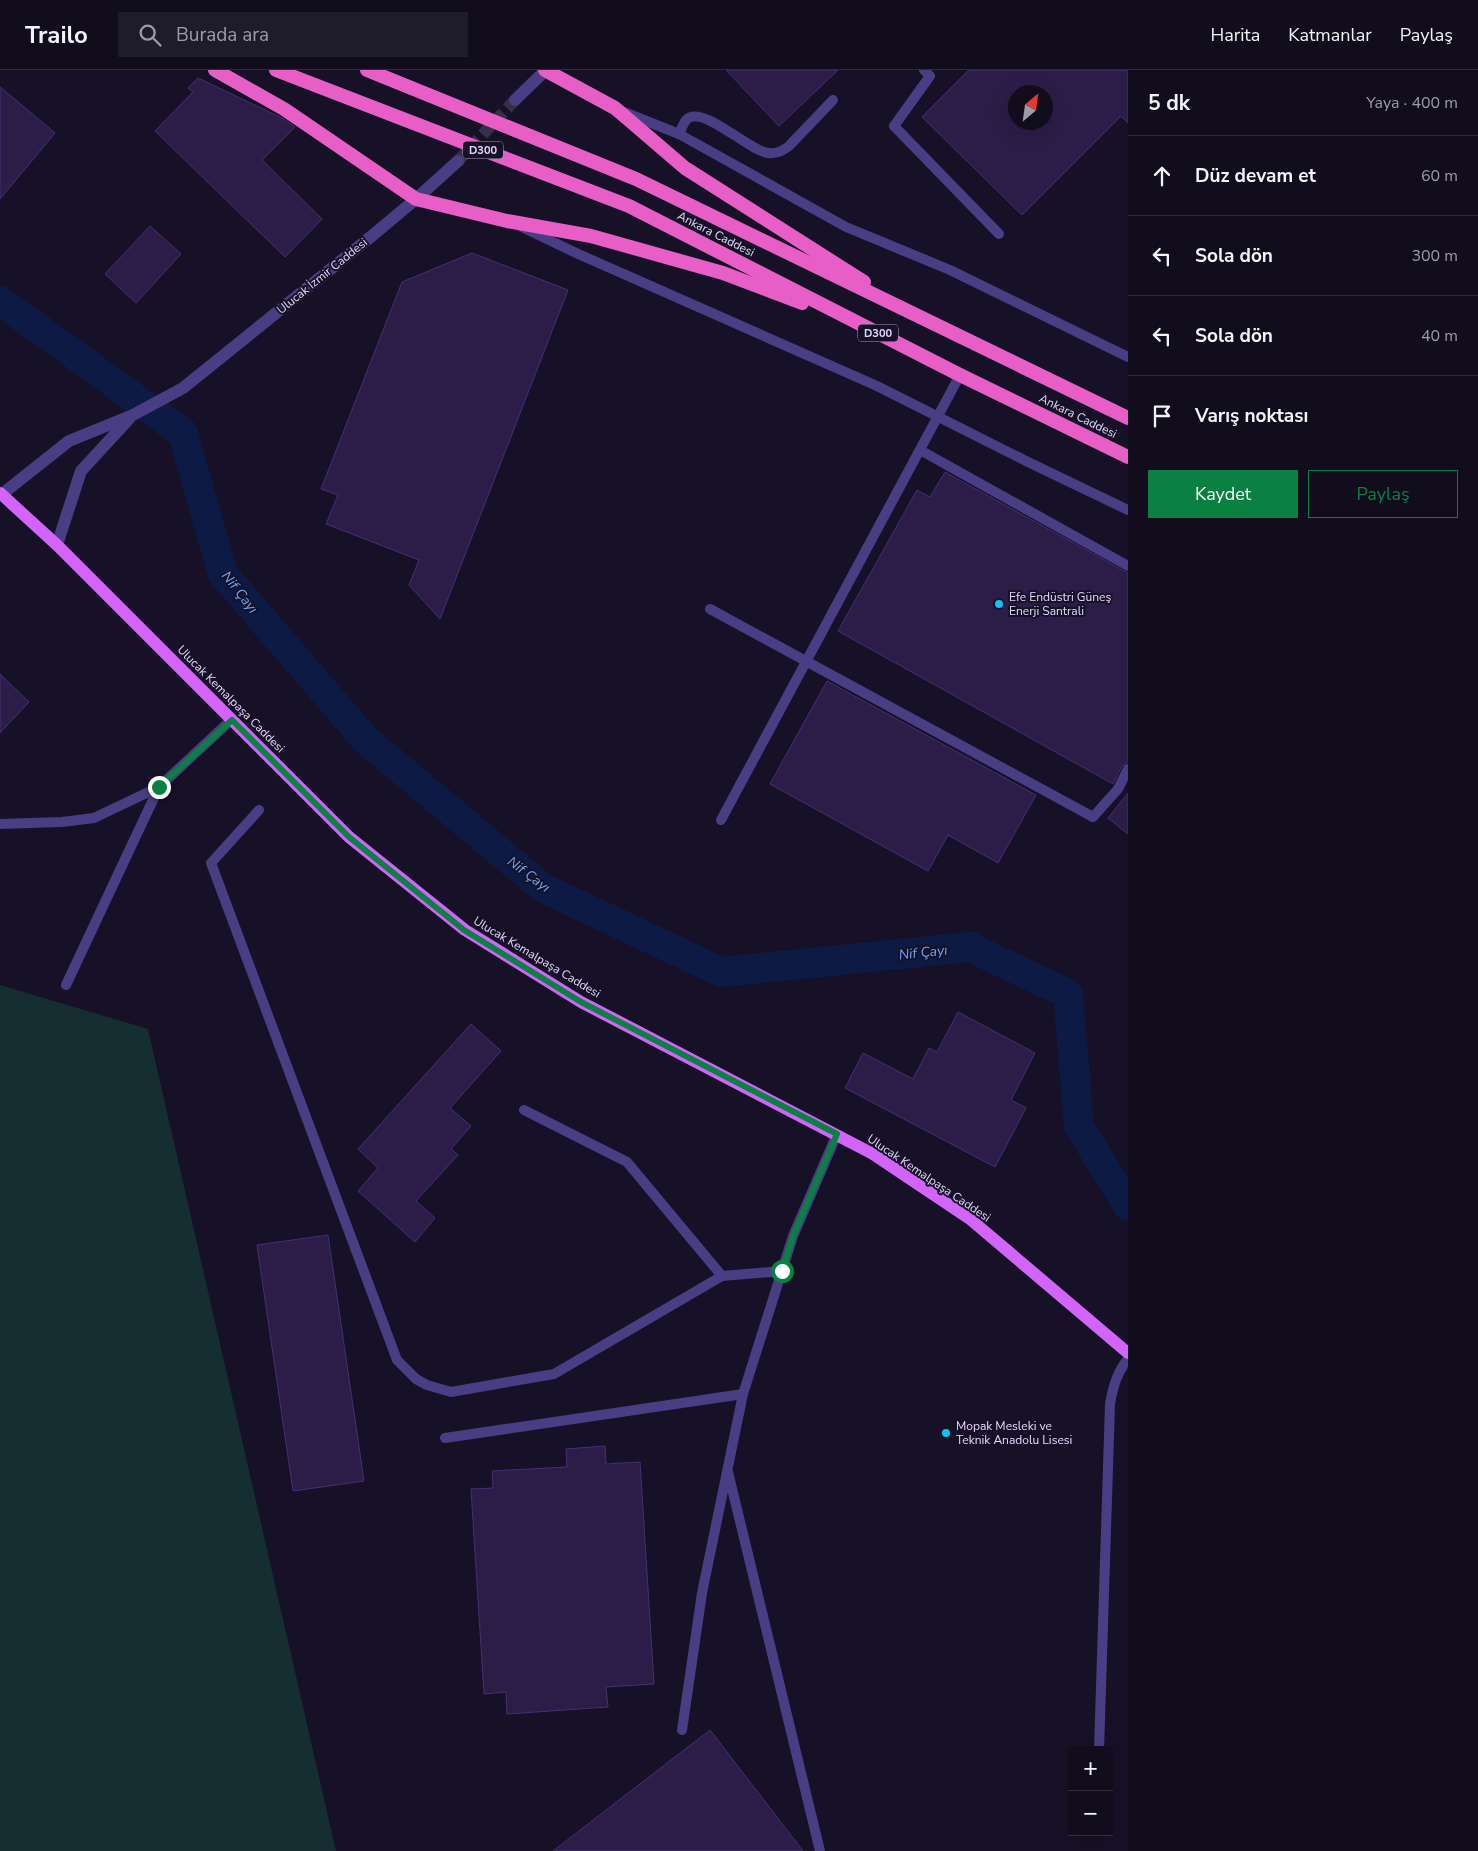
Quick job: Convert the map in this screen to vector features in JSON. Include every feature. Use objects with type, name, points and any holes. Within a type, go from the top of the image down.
[{"type":"highway","points":[[216,70],[284,109],[416,200],[507,221],[591,236],[723,273],[874,331]]},
{"type":"highway","name":"Ankara Caddesi","points":[[276,70],[629,206],[960,375],[1128,458]]},
{"type":"highway","name":"Ankara Caddesi","points":[[367,70],[636,179],[1128,418]]},
{"type":"highway","points":[[545,70],[615,108],[685,168],[919,317]]},
{"type":"main road","name":"Ulucak Kemalpaşa Caddesi","points":[[1,494],[58,545],[349,837],[464,930],[581,1002],[873,1154],[970,1219],[1128,1353]]},
{"type":"street","points":[[515,100],[545,70]]},
{"type":"street","name":"Ulucak İzmir Caddesi","points":[[133,415],[183,388],[416,200],[458,161]]},
{"type":"street","points":[[1,494],[69,441],[133,415]]},
{"type":"street","points":[[58,545],[81,471],[133,415]]},
{"type":"lane","points":[[924,70],[930,76],[894,126],[999,234]]},
{"type":"lane","points":[[679,134],[686,120],[702,116],[760,152],[773,154],[789,146],[833,100]]},
{"type":"lane","points":[[615,108],[679,134],[846,228],[950,270],[1128,357]]},
{"type":"lane","points":[[507,221],[877,386],[1128,510]]},
{"type":"lane","points":[[720,820],[960,375]]},
{"type":"lane","points":[[920,450],[1128,566]]},
{"type":"lane","points":[[710,609],[1093,817],[1118,788],[1128,769]]},
{"type":"lane","points":[[0,824],[62,822],[94,818],[159,787],[232,720]]},
{"type":"lane","points":[[66,985],[159,787]]},
{"type":"lane","points":[[260,810],[212,863],[393,1351],[397,1360],[406,1370],[427,1386],[451,1392],[554,1374],[722,1276],[782,1271]]},
{"type":"lane","points":[[524,1110],[626,1162],[722,1276]]},
{"type":"lane","points":[[682,1730],[702,1592],[743,1394],[793,1236],[837,1134]]},
{"type":"lane","points":[[1099,1746],[1110,1404],[1116,1378],[1128,1360]]},
{"type":"lane","points":[[445,1438],[743,1394]]},
{"type":"lane","points":[[728,1468],[820,1851]]},
{"type":"green space","points":[[0,985],[148,1029],[336,1851],[0,1851]]},
{"type":"building","points":[[726,70],[838,70],[779,126]]},
{"type":"building","points":[[969,70],[1128,70],[1128,123],[1121,116],[1022,215],[922,117]]},
{"type":"building","points":[[198,78],[282,118],[295,127],[262,160],[322,219],[285,257],[155,131],[193,92],[188,88]]},
{"type":"building","points":[[0,87],[55,133],[0,199]]},
{"type":"building","points":[[150,226],[181,254],[136,303],[105,274]]},
{"type":"building","points":[[472,253],[568,290],[440,619],[409,585],[419,560],[326,524],[338,495],[321,489],[402,282]]},
{"type":"building","name":"Efe Endüstri Güneş Enerji Santrali","points":[[945,472],[1128,573],[1128,762],[1122,766],[1113,784],[838,631],[917,490],[930,497]]},
{"type":"building","points":[[0,674],[29,702],[0,733]]},
{"type":"building","points":[[827,681],[1036,795],[998,863],[948,835],[928,871],[770,784]]},
{"type":"building","points":[[1128,793],[1128,834],[1108,818]]},
{"type":"building","points":[[958,1012],[1035,1053],[1011,1100],[1026,1108],[995,1167],[845,1088],[863,1053],[913,1079],[929,1048],[937,1052]]},
{"type":"building","points":[[471,1024],[501,1051],[450,1108],[471,1126],[451,1149],[458,1155],[416,1201],[435,1218],[415,1242],[358,1191],[378,1168],[358,1149]]},
{"type":"building","points":[[328,1235],[364,1481],[293,1491],[257,1245]]},
{"type":"building","points":[[605,1446],[606,1464],[640,1462],[654,1684],[606,1687],[608,1707],[507,1714],[506,1692],[484,1694],[471,1489],[493,1488],[492,1471],[567,1467],[566,1449]]},
{"type":"building","points":[[710,1730],[803,1851],[553,1851]]},
{"type":"waterway","name":"Nif Çayı","points":[[0,301],[183,433],[223,574],[366,740],[543,888],[721,972],[970,947],[1068,994],[1079,1126],[1128,1206]]},
{"type":"tunnel","points":[[458,161],[515,100]]},
{"type":"place","name":"Efe Endüstri Güneş Enerji Santrali","points":[[999,604]]},
{"type":"place","name":"Mopak Mesleki ve Teknik Anadolu Lisesi","points":[[946,1433]]},
{"type":"route","points":[[159,787],[232,720],[349,837],[464,930],[581,1002],[837,1134],[793,1236],[782,1271]]}]
